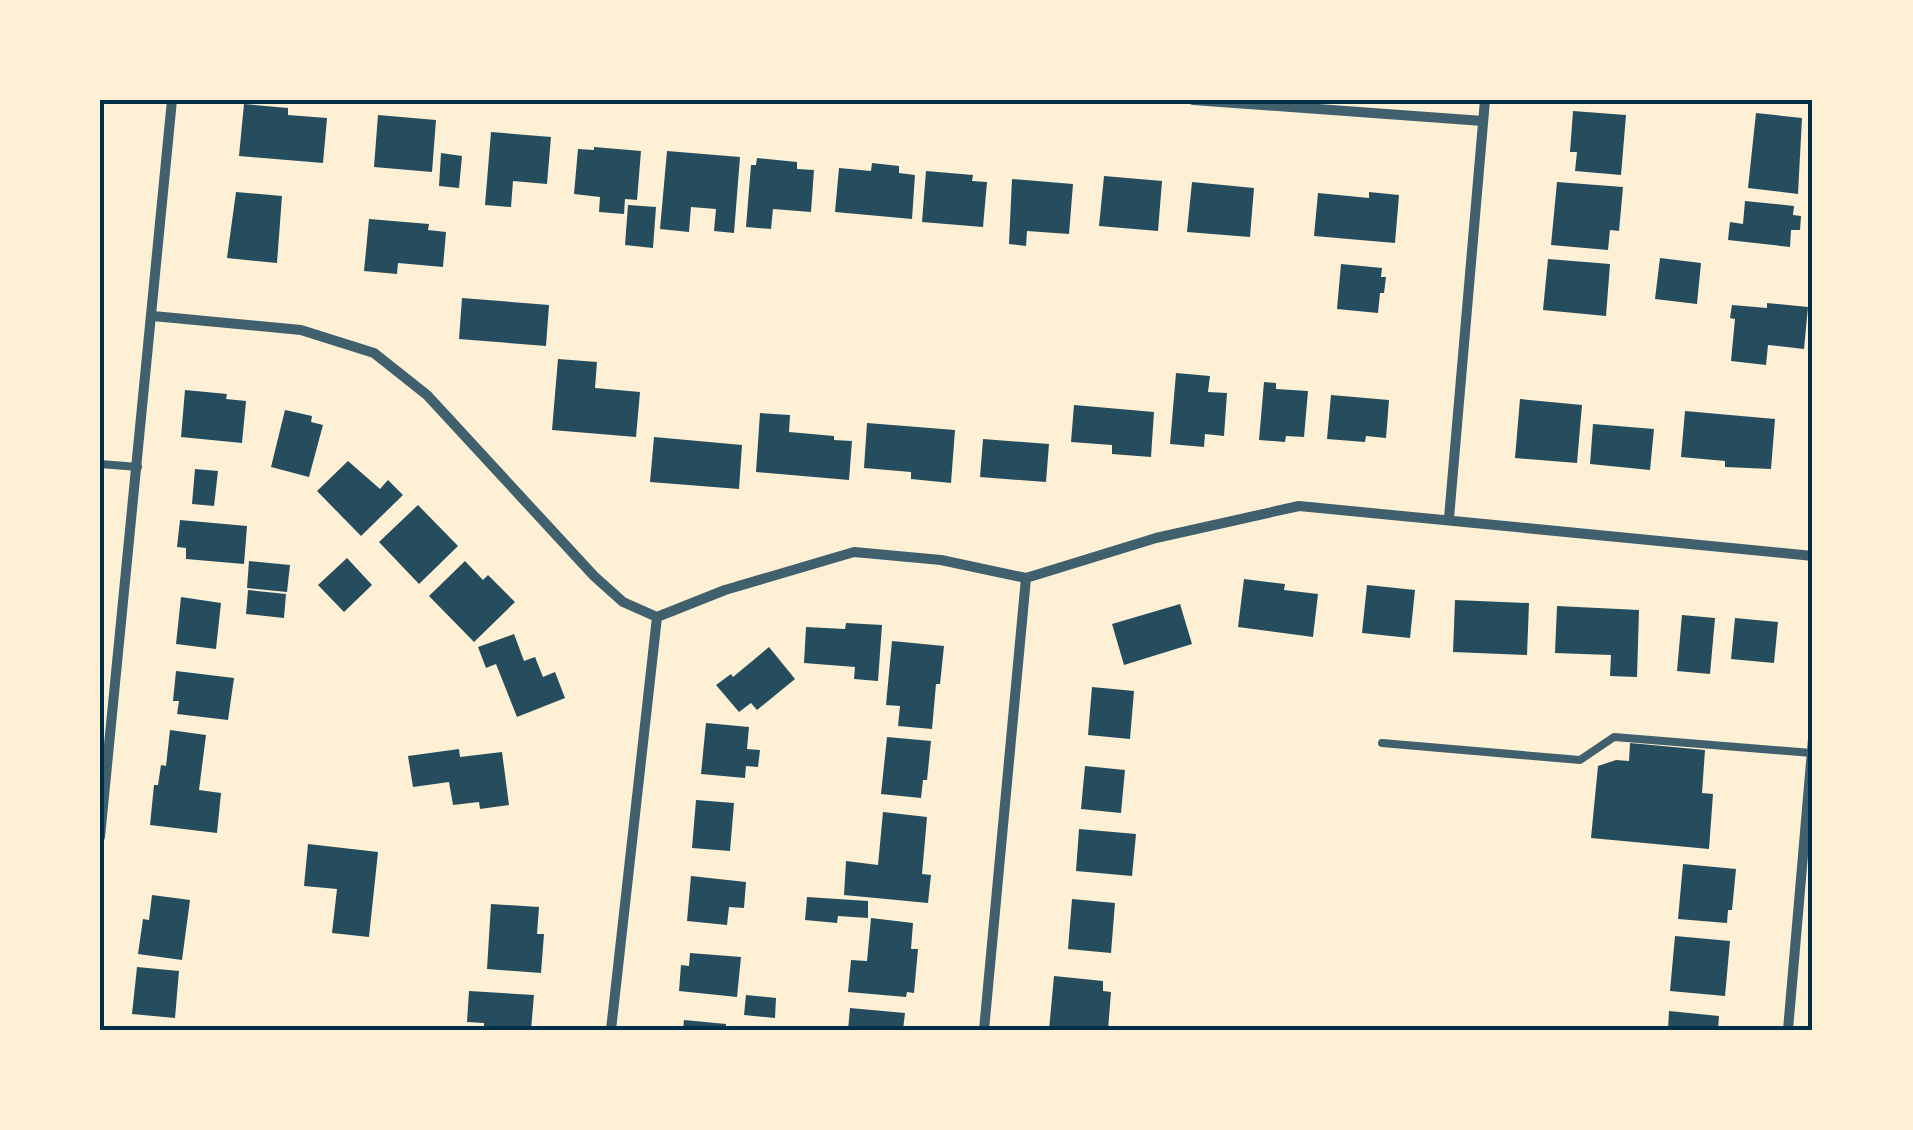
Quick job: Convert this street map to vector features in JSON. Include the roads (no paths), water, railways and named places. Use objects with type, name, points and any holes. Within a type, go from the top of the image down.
[{"type":"street","points":[[100,837],[172,100]]},
{"type":"street","points":[[1192,100],[1482,121]]},
{"type":"street","points":[[1449,518],[1485,100]]},
{"type":"street","points":[[153,316],[301,330],[374,353],[427,395],[594,576],[623,602],[656,617],[725,590],[854,552],[940,560],[1026,578],[1156,538],[1299,506],[1813,556]]},
{"type":"street","points":[[984,1030],[1026,578]]},
{"type":"street","points":[[611,1030],[656,617]]},
{"type":"street","points":[[1788,1030],[1813,739]]},
{"type":"lane","points":[[100,464],[138,467]]},
{"type":"lane","points":[[1382,743],[1580,760],[1614,737],[1812,753]]}]
